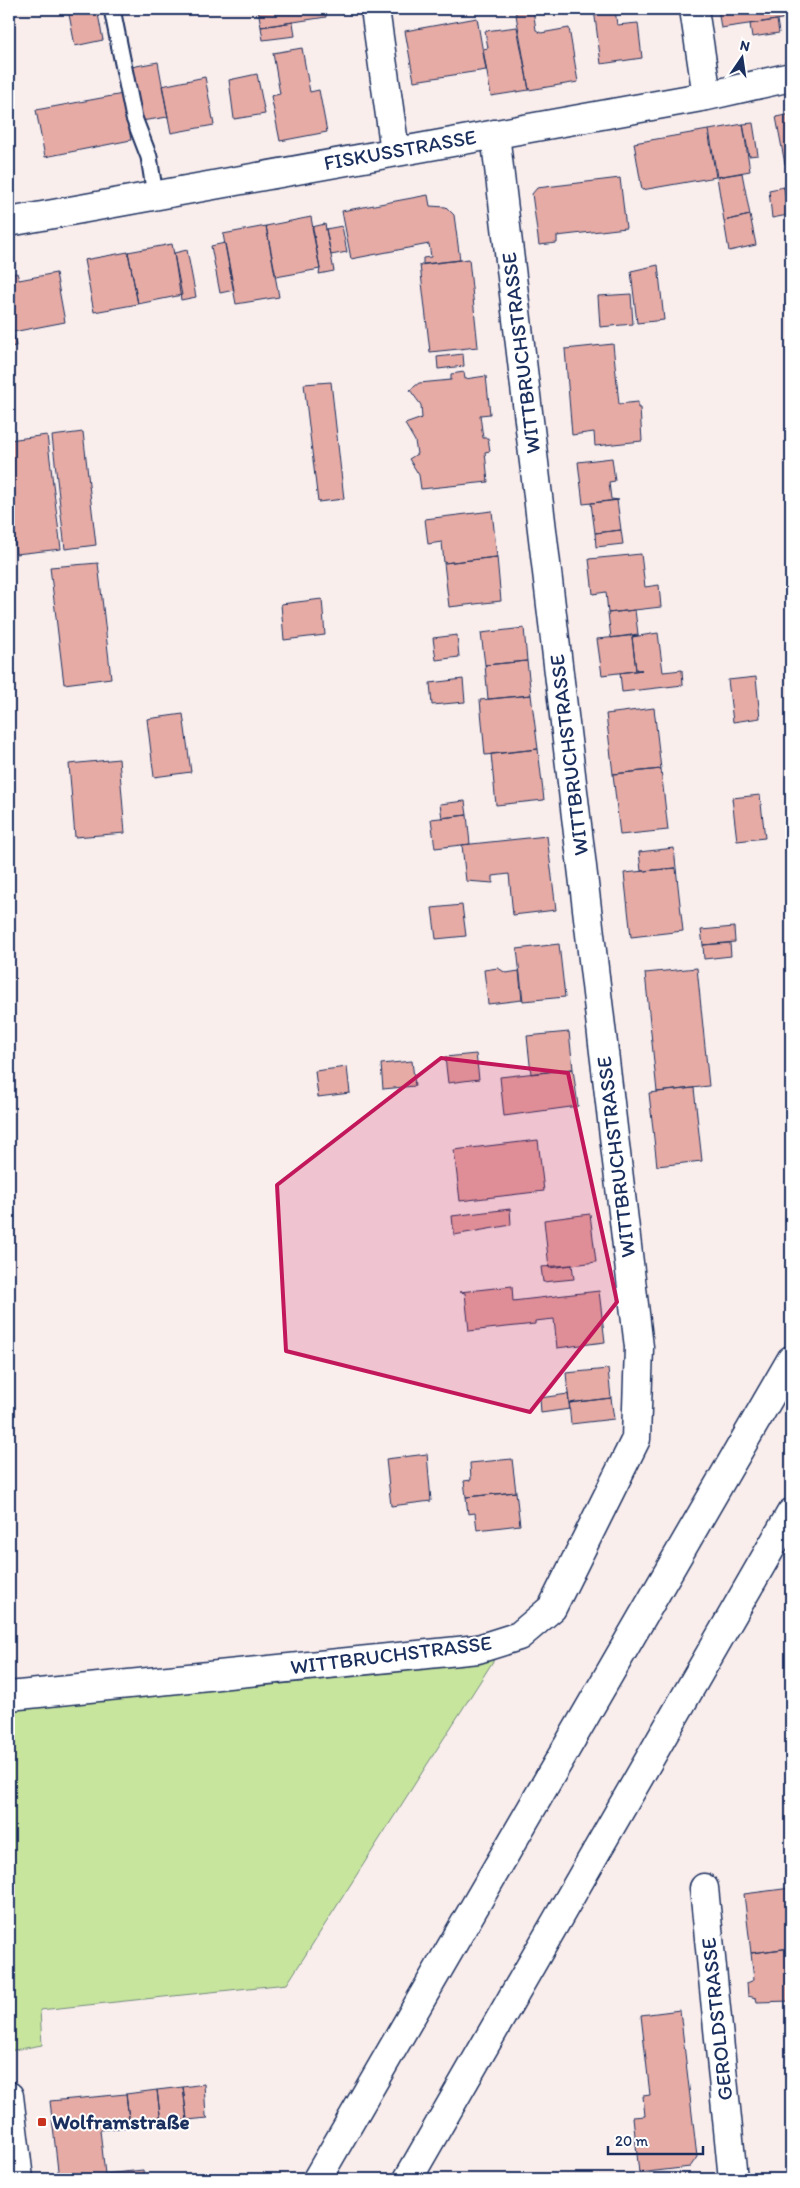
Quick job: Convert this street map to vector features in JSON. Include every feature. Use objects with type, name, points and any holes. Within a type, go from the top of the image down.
[{"type":"main road","points":[[375,9],[395,151]]},
{"type":"main road","points":[[694,9],[708,96]]},
{"type":"main road","name":"FISKUSSTRASSE","points":[[9,222],[708,96],[791,77]]},
{"type":"main road","name":"WITTBRUCHSTRASSE","points":[[9,1696],[478,1649],[519,1636],[552,1608],[636,1439],[639,1347],[495,134]]},
{"type":"main road","points":[[317,2179],[791,1360]]},
{"type":"main road","points":[[408,2179],[791,1514]]},
{"type":"main road","name":"GEROLDSTRASSE","points":[[704,1888],[733,2179]]},
{"type":"main road","points":[[9,2096],[19,2179]]},
{"type":"lane","points":[[112,9],[134,118],[149,157],[155,195]]},
{"type":"highlighted area","points":[[441,1058],[568,1073],[617,1302],[530,1412],[286,1351],[277,1185]]},
{"type":"green space","points":[[497,1655],[287,1984],[40,2010],[42,2045],[9,2051],[9,1706]]},
{"type":"building","points":[[68,9],[97,9],[103,40],[75,46]]},
{"type":"building","points":[[258,9],[325,9],[326,17],[261,27]]},
{"type":"building","points":[[416,9],[441,9],[416,12]]},
{"type":"building","points":[[515,9],[533,9],[536,30],[541,33],[569,28],[578,82],[529,90]]},
{"type":"building","points":[[594,9],[615,9],[617,25],[638,23],[642,58],[601,64]]},
{"type":"building","points":[[718,9],[780,9],[782,19],[721,28]]},
{"type":"building","points":[[477,18],[486,70],[414,81],[405,31]]},
{"type":"building","points":[[777,20],[779,33],[752,37],[750,24]]},
{"type":"building","points":[[293,22],[295,36],[263,40],[261,27]]},
{"type":"building","points":[[517,27],[529,90],[491,96],[483,49],[488,48],[485,31]]},
{"type":"building","points":[[302,48],[310,92],[319,90],[327,132],[280,141],[271,96],[280,94],[273,53]]},
{"type":"building","points":[[158,62],[168,117],[141,121],[131,67]]},
{"type":"building","points":[[257,74],[265,114],[234,119],[229,80]]},
{"type":"building","points":[[205,77],[214,125],[171,133],[162,86]]},
{"type":"building","points":[[123,94],[131,140],[45,157],[36,110]]},
{"type":"building","points":[[791,114],[791,163],[785,164],[776,117]]},
{"type":"building","points":[[753,123],[758,155],[749,156],[743,124]]},
{"type":"building","points":[[743,124],[750,171],[717,177],[709,130]]},
{"type":"building","points":[[708,130],[716,177],[642,190],[634,143]]},
{"type":"building","points":[[9,153],[15,187],[9,188]]},
{"type":"building","points":[[742,173],[750,215],[724,221],[717,177]]},
{"type":"building","points":[[620,178],[626,228],[557,236],[557,243],[539,245],[532,194],[537,188]]},
{"type":"building","points":[[784,187],[788,215],[772,218],[769,190]]},
{"type":"building","points":[[784,187],[791,187],[791,215],[788,215]]},
{"type":"building","points":[[428,195],[430,206],[446,207],[454,215],[460,260],[423,264],[423,258],[431,257],[429,244],[351,259],[342,211]]},
{"type":"building","points":[[750,215],[756,245],[729,251],[724,221]]},
{"type":"building","points":[[311,217],[320,269],[276,277],[266,226]]},
{"type":"building","points":[[325,224],[334,271],[319,274],[320,269],[312,227]]},
{"type":"building","points":[[266,226],[279,297],[236,304],[223,234]]},
{"type":"building","points":[[342,226],[347,252],[331,255],[326,229]]},
{"type":"building","points":[[225,243],[234,290],[220,293],[211,246]]},
{"type":"building","points":[[172,244],[182,295],[138,304],[128,252]]},
{"type":"building","points":[[187,250],[196,297],[181,300],[174,253]]},
{"type":"building","points":[[128,252],[138,304],[94,312],[84,260]]},
{"type":"building","points":[[469,259],[478,347],[430,352],[420,265]]},
{"type":"building","points":[[658,265],[664,320],[637,323],[631,271]]},
{"type":"building","points":[[17,273],[19,280],[56,273],[65,322],[13,332],[16,346],[9,347],[9,275]]},
{"type":"building","points":[[631,294],[633,324],[600,327],[598,296]]},
{"type":"building","points":[[613,344],[619,404],[638,402],[642,441],[595,446],[594,432],[572,435],[565,349]]},
{"type":"building","points":[[463,354],[464,366],[438,369],[437,357]]},
{"type":"building","points":[[464,372],[465,379],[486,376],[490,414],[480,415],[483,438],[488,438],[490,451],[485,452],[488,482],[421,489],[419,475],[409,459],[417,454],[415,441],[405,424],[422,418],[421,405],[410,390],[419,383],[451,380],[451,374]]},
{"type":"building","points":[[331,382],[344,499],[318,502],[304,384]]},
{"type":"building","points":[[83,432],[96,545],[65,549],[52,436]]},
{"type":"building","points":[[47,435],[61,549],[16,554],[9,492],[9,440]]},
{"type":"building","points":[[612,458],[615,481],[609,482],[611,499],[619,500],[583,504],[578,462]]},
{"type":"building","points":[[617,500],[621,530],[595,533],[591,503]]},
{"type":"building","points":[[492,511],[497,557],[444,563],[442,542],[428,544],[425,519]]},
{"type":"building","points":[[621,530],[623,544],[596,547],[595,533]]},
{"type":"building","points":[[641,554],[645,587],[659,585],[661,607],[608,613],[606,592],[593,594],[589,559]]},
{"type":"building","points":[[497,557],[501,601],[449,607],[444,563]]},
{"type":"building","points":[[98,563],[111,678],[64,684],[50,567]]},
{"type":"building","points":[[322,599],[325,635],[284,640],[281,604]]},
{"type":"building","points":[[635,610],[638,634],[611,638],[608,613]]},
{"type":"building","points":[[524,628],[527,661],[485,665],[481,633]]},
{"type":"building","points":[[658,633],[663,672],[682,670],[683,685],[622,692],[620,673],[642,670],[636,670],[632,637]]},
{"type":"building","points":[[457,635],[459,657],[436,660],[433,638]]},
{"type":"building","points":[[639,635],[632,637],[636,670],[642,670],[602,675],[597,639]]},
{"type":"building","points":[[527,661],[531,695],[488,699],[485,665]]},
{"type":"building","points":[[756,677],[760,718],[733,722],[728,680]]},
{"type":"building","points":[[463,679],[465,702],[432,705],[430,683]]},
{"type":"building","points":[[531,695],[538,749],[485,755],[480,700]]},
{"type":"building","points":[[654,708],[661,769],[613,774],[606,714]]},
{"type":"building","points":[[183,714],[191,772],[154,777],[147,719]]},
{"type":"building","points":[[538,749],[544,800],[496,805],[491,754]]},
{"type":"building","points":[[119,759],[125,833],[75,837],[69,764]]},
{"type":"building","points":[[661,769],[668,830],[620,835],[613,774]]},
{"type":"building","points":[[760,795],[765,838],[737,841],[732,798]]},
{"type":"building","points":[[465,801],[467,815],[442,818],[440,804]]},
{"type":"building","points":[[467,815],[470,844],[435,848],[431,819]]},
{"type":"building","points":[[547,836],[556,910],[513,915],[509,874],[493,876],[493,883],[466,881],[462,845]]},
{"type":"building","points":[[674,848],[676,868],[641,871],[639,852]]},
{"type":"building","points":[[676,868],[683,931],[631,937],[624,873]]},
{"type":"building","points":[[462,905],[466,936],[436,939],[432,908]]},
{"type":"building","points":[[734,927],[735,942],[703,945],[701,930]]},
{"type":"building","points":[[730,943],[731,956],[704,959],[703,945]]},
{"type":"building","points":[[559,944],[565,997],[523,1001],[517,949]]},
{"type":"building","points":[[498,968],[506,973],[519,971],[522,1000],[488,1004],[484,970]]},
{"type":"building","points":[[697,968],[709,1086],[657,1092],[645,973]]},
{"type":"building","points":[[569,1032],[573,1069],[531,1074],[527,1036]]},
{"type":"building","points":[[476,1054],[479,1079],[448,1083],[445,1057]]},
{"type":"building","points":[[412,1061],[415,1086],[383,1089],[381,1064]]},
{"type":"building","points":[[347,1067],[350,1093],[318,1097],[315,1071]]},
{"type":"building","points":[[573,1069],[578,1106],[504,1116],[500,1077]]},
{"type":"building","points":[[694,1088],[702,1161],[657,1166],[649,1093]]},
{"type":"building","points":[[538,1140],[544,1191],[460,1201],[454,1150]]},
{"type":"building","points":[[510,1209],[511,1225],[454,1235],[452,1216]]},
{"type":"building","points":[[590,1214],[596,1262],[549,1268],[544,1220]]},
{"type":"building","points":[[572,1265],[574,1279],[543,1282],[541,1267]]},
{"type":"building","points":[[512,1286],[513,1301],[599,1291],[605,1342],[557,1348],[554,1319],[535,1321],[535,1324],[469,1331],[465,1293],[460,1292]]},
{"type":"building","points":[[608,1369],[611,1398],[569,1403],[566,1373]]},
{"type":"building","points":[[568,1394],[570,1409],[541,1413],[540,1398]]},
{"type":"building","points":[[611,1398],[614,1419],[571,1424],[569,1403]]},
{"type":"building","points":[[427,1454],[431,1501],[391,1506],[386,1459]]},
{"type":"building","points":[[512,1459],[516,1492],[466,1497],[464,1481],[471,1480],[470,1463]]},
{"type":"building","points":[[516,1492],[520,1525],[477,1530],[475,1513],[468,1514],[466,1497]]},
{"type":"building","points":[[791,1888],[791,1948],[751,1953],[744,1894]]},
{"type":"building","points":[[791,1948],[791,2001],[757,2002],[756,1998],[748,1996],[747,1983],[754,1980],[751,1953]]},
{"type":"building","points":[[680,2010],[697,2157],[690,2167],[639,2173],[633,2117],[645,2116],[643,2096],[650,2095],[641,2015]]},
{"type":"building","points":[[204,2084],[206,2116],[208,2118],[187,2120],[183,2087]]},
{"type":"building","points":[[183,2087],[187,2120],[161,2123],[157,2090]]},
{"type":"building","points":[[157,2090],[161,2123],[130,2127],[126,2094]]},
{"type":"building","points":[[126,2094],[130,2127],[100,2130],[105,2174],[143,2170],[144,2179],[59,2179],[50,2101]]},
{"type":"place","name":"Wolframstraße","points":[[42,2122]]}]
